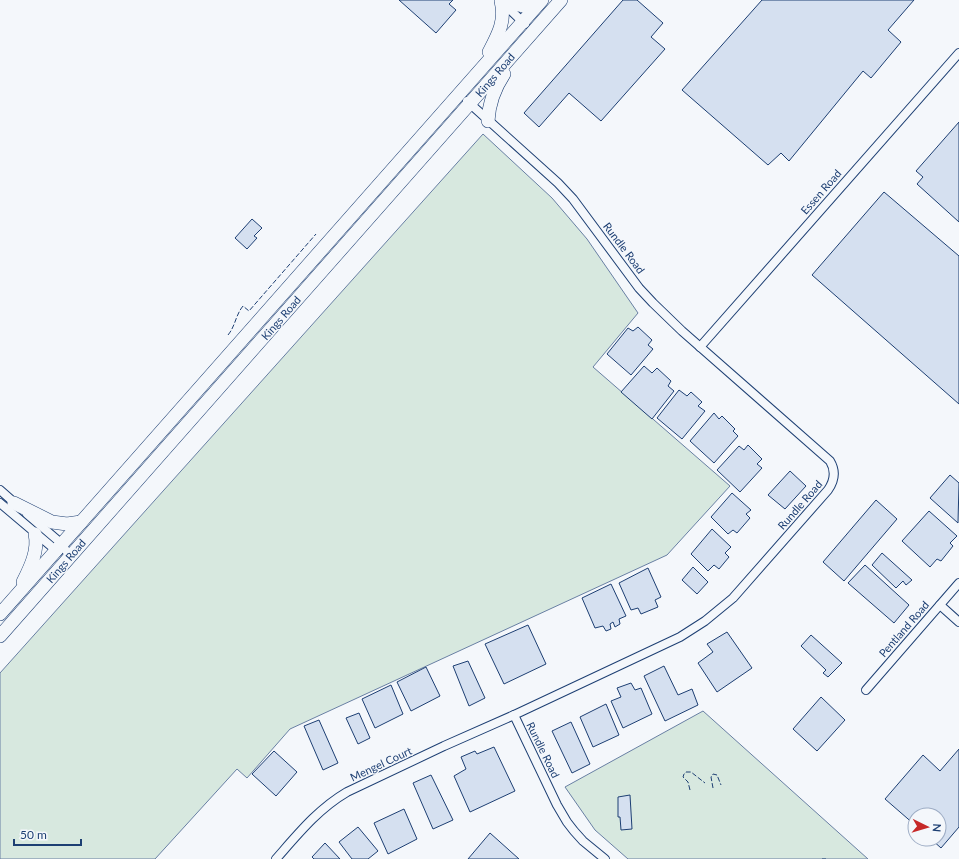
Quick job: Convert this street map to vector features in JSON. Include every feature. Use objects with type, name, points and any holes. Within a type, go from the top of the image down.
[{"type":"main road","name":"Kings Road","points":[[0,636],[561,0]]},
{"type":"main road","points":[[476,75],[496,40],[502,24],[503,15],[500,1],[523,6],[540,2]]},
{"type":"main road","name":"Kings Road","points":[[0,614],[540,2]]},
{"type":"main road","points":[[488,121],[490,107],[497,85],[524,42]]},
{"type":"main road","points":[[14,503],[52,522],[67,524],[82,522]]},
{"type":"main road","points":[[16,597],[36,551],[37,541],[35,534]]},
{"type":"street","points":[[500,1],[534,31]]},
{"type":"street","name":"Essen Road","points":[[700,346],[959,53]]},
{"type":"street","name":"Rundle Road","points":[[460,94],[558,183],[585,215],[639,288],[653,303],[830,461],[834,472],[833,483],[743,588],[705,621],[680,637],[514,715],[567,822],[578,836],[605,859]]},
{"type":"street","points":[[0,490],[70,557]]},
{"type":"street","points":[[0,503],[35,534],[59,548]]},
{"type":"street","name":"Pentland Road","points":[[866,690],[959,583]]},
{"type":"street","points":[[940,605],[959,622]]},
{"type":"street","name":"Mengel Court","points":[[276,859],[313,818],[334,799],[444,746],[514,715]]},
{"type":"shaded area","points":[[483,134],[552,198],[587,239],[638,313],[593,367],[730,486],[667,555],[290,729],[247,778],[237,769],[155,859],[0,859],[0,673]]},
{"type":"shaded area","points":[[703,711],[868,859],[628,859],[595,830],[565,787]]},
{"type":"building","points":[[399,0],[453,0],[449,4],[456,10],[436,33]]},
{"type":"building","points":[[623,0],[637,0],[663,23],[651,37],[665,49],[601,121],[569,93],[539,127],[524,113]]},
{"type":"building","points":[[762,0],[914,0],[888,30],[901,42],[871,78],[863,71],[789,161],[781,153],[768,165],[682,90]]},
{"type":"building","points":[[959,122],[959,222],[917,184],[923,177],[916,171]]},
{"type":"building","points":[[884,192],[959,256],[959,404],[812,275]]},
{"type":"building","points":[[252,219],[262,228],[254,236],[257,238],[247,249],[235,238]]},
{"type":"building","points":[[638,327],[652,340],[648,345],[653,349],[631,375],[607,354],[628,328],[633,331]]},
{"type":"building","points":[[644,366],[652,373],[657,368],[671,381],[668,386],[674,391],[652,419],[621,392]]},
{"type":"building","points":[[679,390],[687,396],[691,392],[702,402],[698,406],[705,411],[682,439],[657,418]]},
{"type":"building","points":[[714,413],[719,419],[722,416],[735,429],[733,431],[738,436],[714,463],[690,441]]},
{"type":"building","points":[[748,445],[762,459],[757,464],[762,468],[740,492],[717,470],[739,446],[744,450]]},
{"type":"building","points":[[790,471],[806,486],[785,509],[768,495]]},
{"type":"building","points":[[950,475],[959,483],[958,523],[930,498]]},
{"type":"building","points":[[732,493],[751,510],[746,514],[750,518],[737,533],[733,530],[728,534],[711,517]]},
{"type":"building","points":[[876,500],[897,519],[844,581],[823,562]]},
{"type":"building","points":[[929,511],[957,536],[950,543],[953,546],[941,561],[937,559],[930,567],[902,541]]},
{"type":"building","points":[[712,529],[731,547],[725,553],[729,557],[719,569],[714,565],[708,571],[691,554]]},
{"type":"building","points":[[882,553],[912,580],[906,585],[903,581],[896,588],[872,565]]},
{"type":"building","points":[[865,565],[909,605],[894,623],[848,583]]},
{"type":"building","points":[[693,567],[708,582],[697,594],[682,580]]},
{"type":"building","points":[[648,568],[661,597],[655,600],[658,607],[641,614],[638,608],[631,610],[619,583]]},
{"type":"building","points":[[611,584],[626,616],[619,619],[620,624],[615,627],[613,622],[610,624],[611,629],[606,631],[603,626],[595,628],[582,598]]},
{"type":"building","points":[[528,625],[546,664],[504,684],[485,644]]},
{"type":"building","points":[[727,632],[752,668],[717,692],[698,663],[713,652],[707,644]]},
{"type":"building","points":[[811,635],[842,663],[828,677],[823,673],[826,670],[801,646]]},
{"type":"building","points":[[468,661],[485,698],[469,706],[453,666]]},
{"type":"building","points":[[664,666],[678,695],[692,689],[698,705],[665,721],[644,676]]},
{"type":"building","points":[[426,667],[440,696],[411,711],[397,682]]},
{"type":"building","points":[[631,683],[635,690],[641,688],[652,714],[623,728],[611,701],[621,697],[617,688]]},
{"type":"building","points":[[391,685],[403,714],[375,728],[362,699]]},
{"type":"building","points":[[821,697],[845,720],[817,751],[793,729]]},
{"type":"building","points":[[606,704],[619,735],[593,747],[580,717]]},
{"type":"building","points":[[359,713],[370,738],[358,744],[346,718]]},
{"type":"building","points":[[319,720],[338,763],[323,770],[304,726]]},
{"type":"building","points":[[571,722],[590,764],[572,773],[552,731]]},
{"type":"building","points":[[494,747],[515,791],[470,812],[454,776],[466,769],[461,757],[475,751],[477,754]]},
{"type":"building","points":[[959,749],[959,827],[947,841],[947,807],[907,807],[907,818],[885,799],[923,755],[940,771]]},
{"type":"building","points":[[274,751],[297,772],[276,796],[252,774]]},
{"type":"building","points":[[431,775],[453,820],[433,829],[413,783]]},
{"type":"building","points":[[630,795],[632,829],[621,830],[620,817],[618,817],[618,797]]},
{"type":"building","points":[[404,809],[417,839],[388,854],[374,823]]},
{"type":"building","points":[[358,827],[378,851],[368,859],[352,859],[339,842]]},
{"type":"building","points":[[490,833],[519,859],[468,859]]},
{"type":"building","points":[[325,843],[340,859],[314,859],[312,857]]},
{"type":"fence","points":[[228,335],[233,328],[238,313],[243,306],[249,311],[316,234]]},
{"type":"fence","points":[[690,790],[688,782],[683,777],[686,772],[691,772],[705,783]]},
{"type":"fence","points":[[713,788],[711,777],[713,774],[717,775],[721,785]]}]
